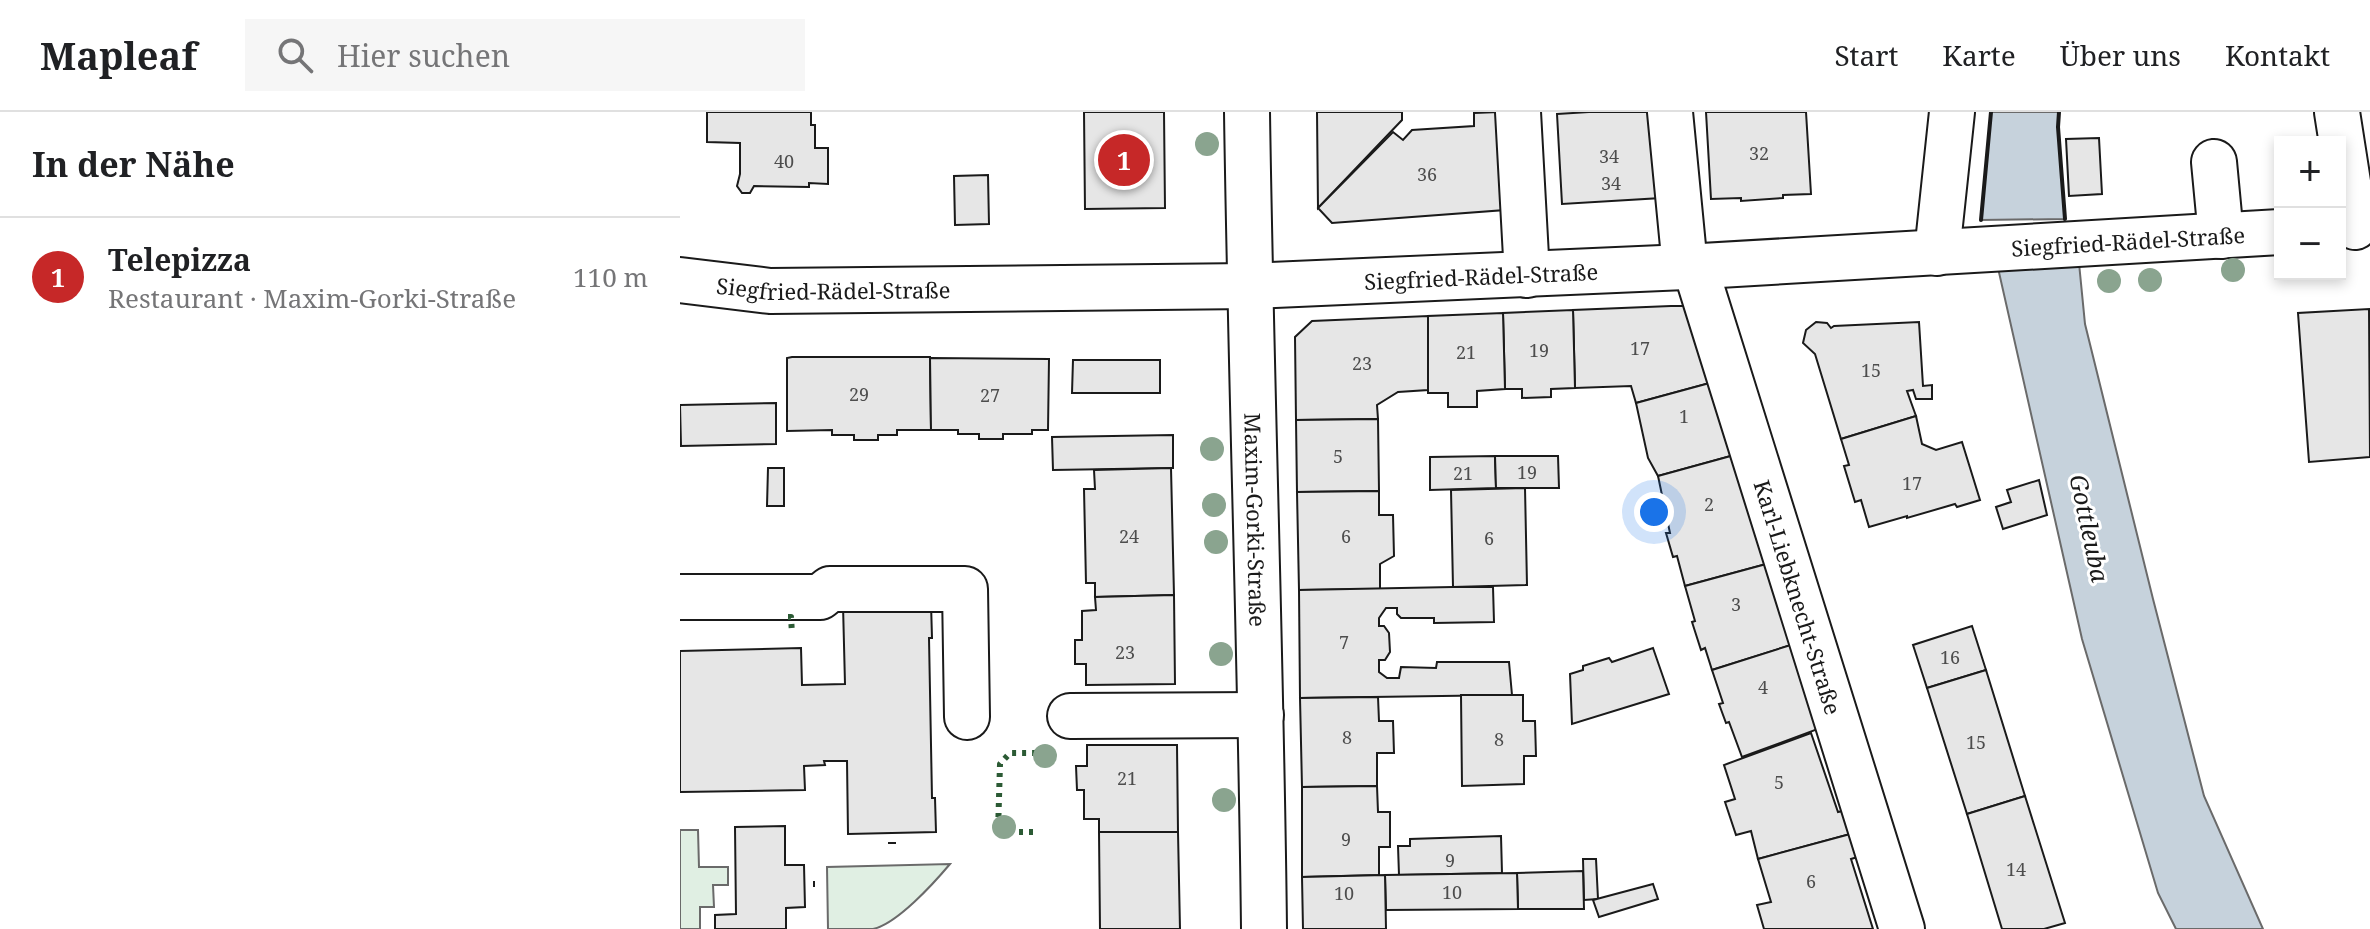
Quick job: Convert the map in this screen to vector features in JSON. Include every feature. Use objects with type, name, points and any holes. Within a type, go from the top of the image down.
[{"type":"street","name":"Maxim-Gorki-Straße","points":[[1247,112],[1264,929]]},
{"type":"street","points":[[1518,112],[1527,275]]},
{"type":"street","name":"Karl-Liebknecht-Straße","points":[[1670,112],[1690,267],[1902,929]]},
{"type":"street","points":[[1937,253],[1952,112]]},
{"type":"street","points":[[2337,112],[2355,227]]},
{"type":"street","points":[[2214,162],[2221,236]]},
{"type":"street","name":"Siegfried-Rädel-Straße","points":[[680,280],[770,291],[1250,286],[1690,267],[2274,232]]},
{"type":"street","points":[[680,597],[820,597],[830,589],[965,589],[967,717]]},
{"type":"street","points":[[1070,716],[1261,715]]},
{"type":"green space","points":[[680,830],[698,830],[699,867],[728,867],[728,885],[713,885],[714,907],[700,907],[700,929],[680,929]]},
{"type":"green space","points":[[950,864],[914,902],[883,926],[873,929],[828,929],[827,867]]},
{"type":"water","points":[[1991,112],[2059,112],[2065,219],[1981,220]]},
{"type":"water","name":"Gottleuba","points":[[2079,263],[2085,324],[2204,796],[2263,929],[2176,929],[2158,893],[2082,639],[1998,268]]},
{"type":"building","points":[[707,112],[811,112],[811,125],[815,125],[815,148],[828,148],[828,184],[809,183],[809,187],[754,186],[750,193],[742,193],[737,186],[740,143],[707,142]]},
{"type":"building","points":[[1084,112],[1164,112],[1165,208],[1085,209]]},
{"type":"building","points":[[1317,112],[1402,112],[1402,120],[1318,208]]},
{"type":"building","points":[[1499,112],[1505,210],[1332,223],[1318,208],[1393,132],[1403,140],[1412,130],[1474,126],[1474,113]]},
{"type":"building","points":[[1656,112],[1661,198],[1562,204],[1557,114]]},
{"type":"building","points":[[1706,112],[1806,112],[1811,194],[1741,201],[1741,198],[1711,199]]},
{"type":"building","points":[[2099,138],[2102,194],[2069,196],[2066,139]]},
{"type":"building","points":[[988,175],[989,224],[955,225],[954,176]]},
{"type":"building","points":[[1686,306],[1717,381],[1636,403],[1631,386],[1575,388],[1573,310]]},
{"type":"building","points":[[2369,309],[2370,457],[2309,462],[2298,313]]},
{"type":"building","points":[[1573,310],[1575,388],[1551,389],[1551,397],[1522,398],[1522,389],[1505,389],[1503,313]]},
{"type":"building","points":[[1503,313],[1505,389],[1477,391],[1477,407],[1448,407],[1448,393],[1428,393],[1428,316]]},
{"type":"building","points":[[1428,316],[1428,390],[1398,392],[1377,405],[1378,419],[1296,420],[1295,337],[1312,321]]},
{"type":"building","points":[[1816,322],[1827,323],[1831,328],[1919,322],[1923,386],[1932,385],[1932,399],[1916,399],[1913,390],[1907,391],[1916,416],[1841,439],[1815,354],[1803,343],[1806,330]]},
{"type":"building","points":[[930,357],[931,430],[897,430],[897,435],[878,435],[878,440],[854,440],[854,435],[832,435],[832,430],[787,431],[787,358]]},
{"type":"building","points":[[930,358],[1049,359],[1048,430],[1032,430],[1032,434],[1003,434],[1003,439],[979,439],[979,434],[958,434],[958,430],[931,430]]},
{"type":"building","points":[[1073,360],[1160,360],[1160,393],[1072,393]]},
{"type":"building","points":[[1717,381],[1738,454],[1658,476],[1648,458],[1636,403]]},
{"type":"building","points":[[776,403],[776,444],[681,446],[680,405]]},
{"type":"building","points":[[1916,416],[1922,444],[1936,450],[1962,442],[1980,500],[1869,527],[1861,500],[1855,502],[1844,466],[1849,465],[1841,439]]},
{"type":"building","points":[[1378,419],[1379,491],[1297,492],[1296,420]]},
{"type":"building","points":[[1173,435],[1173,468],[1053,470],[1052,437]]},
{"type":"building","points":[[1738,454],[1770,563],[1685,586],[1677,556],[1673,557],[1666,533],[1670,533],[1658,476]]},
{"type":"building","points":[[1495,456],[1496,488],[1430,490],[1430,457]]},
{"type":"building","points":[[1495,456],[1558,456],[1559,488],[1496,488]]},
{"type":"building","points":[[768,468],[784,468],[784,506],[767,506]]},
{"type":"building","points":[[1171,468],[1174,595],[1095,597],[1095,583],[1086,583],[1084,489],[1095,489],[1094,470]]},
{"type":"building","points":[[2039,480],[2047,515],[2003,529],[1996,507],[2011,502],[2007,490]]},
{"type":"building","points":[[1525,488],[1527,585],[1453,587],[1451,490]]},
{"type":"building","points":[[1379,491],[1379,515],[1393,515],[1394,556],[1380,564],[1380,589],[1299,590],[1297,492]]},
{"type":"building","points":[[1770,563],[1794,644],[1712,670],[1705,648],[1701,650],[1692,622],[1695,621],[1685,586]]},
{"type":"building","points":[[1493,587],[1494,622],[1434,623],[1434,618],[1401,618],[1397,608],[1386,608],[1379,618],[1379,626],[1384,626],[1389,633],[1390,652],[1385,660],[1379,660],[1379,672],[1387,678],[1399,678],[1401,667],[1436,668],[1437,662],[1509,662],[1512,695],[1300,698],[1299,590]]},
{"type":"building","points":[[1174,595],[1175,684],[1086,685],[1086,664],[1075,664],[1075,640],[1082,640],[1082,611],[1096,610],[1095,597]]},
{"type":"building","points":[[931,603],[932,798],[935,798],[936,832],[848,834],[847,761],[824,761],[825,765],[804,766],[805,790],[680,792],[680,651],[801,648],[802,685],[845,684],[843,605]]},
{"type":"building","points":[[1972,626],[1986,670],[1927,688],[1913,645]]},
{"type":"building","points":[[1794,644],[1818,729],[1742,757],[1719,704],[1723,703],[1712,670]]},
{"type":"building","points":[[1653,648],[1669,694],[1572,724],[1570,674],[1583,670],[1583,666],[1609,658],[1612,662]]},
{"type":"building","points":[[1986,670],[2025,796],[1967,814],[1927,688]]},
{"type":"building","points":[[1461,695],[1523,695],[1523,721],[1535,721],[1536,756],[1524,756],[1524,784],[1462,786]]},
{"type":"building","points":[[1378,697],[1379,721],[1393,721],[1394,753],[1377,753],[1377,786],[1302,787],[1300,698]]},
{"type":"building","points":[[1811,733],[1838,812],[1847,810],[1854,833],[1758,859],[1751,831],[1736,835],[1725,802],[1735,799],[1724,765]]},
{"type":"building","points":[[1087,745],[1177,745],[1178,832],[1099,832],[1099,819],[1084,819],[1084,790],[1077,790],[1076,766],[1087,766]]},
{"type":"building","points":[[1377,786],[1378,812],[1390,812],[1390,847],[1379,847],[1379,875],[1302,877],[1302,787]]},
{"type":"building","points":[[2025,796],[2065,923],[2044,929],[2002,929],[1967,814]]},
{"type":"building","points":[[785,826],[785,865],[804,865],[805,907],[786,908],[786,929],[715,929],[715,915],[736,914],[735,827]]},
{"type":"building","points":[[1099,832],[1178,832],[1180,929],[1100,929]]},
{"type":"building","points":[[1854,833],[1861,856],[1851,859],[1873,929],[1764,929],[1757,905],[1771,902],[1758,859]]},
{"type":"building","points":[[1501,836],[1502,873],[1399,875],[1398,846],[1410,846],[1410,839]]},
{"type":"building","points":[[1583,859],[1596,859],[1598,899],[1584,900]]},
{"type":"building","points":[[1583,871],[1584,909],[1518,909],[1517,873]]},
{"type":"building","points":[[1517,873],[1518,909],[1386,910],[1385,875]]},
{"type":"building","points":[[1385,875],[1386,929],[1303,929],[1302,877]]},
{"type":"building","points":[[1653,884],[1658,899],[1599,917],[1593,900]]},
{"type":"hedge","points":[[788,617],[791,617],[792,634]]},
{"type":"hedge","points":[[1033,832],[998,832],[1000,764],[1010,753],[1039,753]]},
{"type":"fence","points":[[888,843],[896,843]]},
{"type":"fence","points":[[814,881],[814,887]]},
{"type":"wall","points":[[1981,220],[1991,112]]},
{"type":"wall","points":[[2059,112],[2065,219]]},
{"type":"place","name":"Telepizza","points":[[1124,160]]}]
